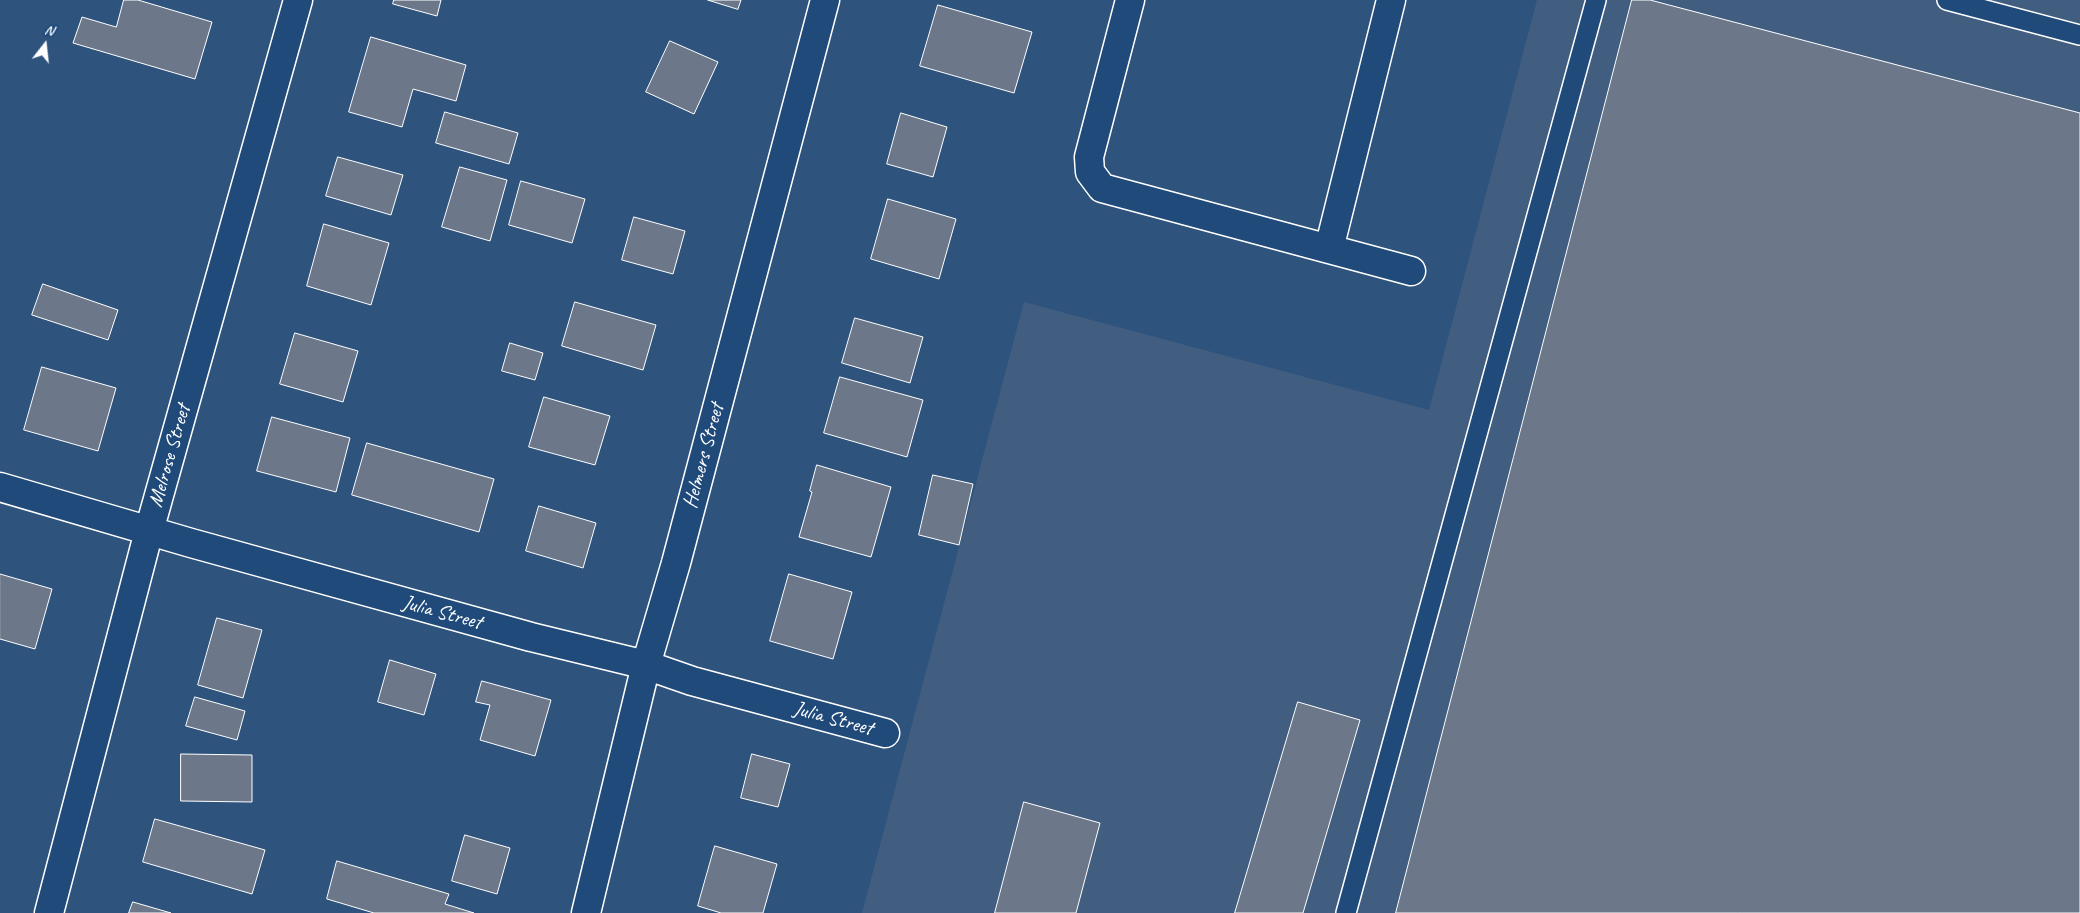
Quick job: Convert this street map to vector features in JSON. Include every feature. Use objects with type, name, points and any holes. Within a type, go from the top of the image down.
[{"type":"street","name":"Melrose Street","points":[[49,913],[149,531],[298,0]]},
{"type":"street","name":"Helmers Street","points":[[586,913],[646,665],[676,563],[825,0]]},
{"type":"street","points":[[1130,0],[1089,157],[1090,172],[1102,188],[1411,271]]},
{"type":"street","points":[[1329,249],[1391,0]]},
{"type":"street","name":"Julia Street","points":[[0,487],[149,531],[531,637],[646,665],[692,681],[885,733]]},
{"type":"lane","points":[[1346,913],[1596,0]]},
{"type":"lane","points":[[1947,0],[2080,35]]},
{"type":"shaded area","points":[[1537,0],[2080,0],[2080,913],[862,913],[1024,302],[1429,410]]},
{"type":"building","points":[[124,0],[138,0],[212,22],[195,79],[73,43],[82,17],[116,27]]},
{"type":"building","points":[[394,0],[441,0],[437,16],[393,4]]},
{"type":"building","points":[[708,0],[741,0],[738,9]]},
{"type":"building","points":[[1632,0],[1650,0],[2080,113],[2080,913],[1396,913]]},
{"type":"building","points":[[938,5],[1032,32],[1014,93],[920,66]]},
{"type":"building","points":[[371,37],[466,65],[456,101],[413,89],[402,127],[349,112]]},
{"type":"building","points":[[670,41],[718,62],[694,114],[646,92]]},
{"type":"building","points":[[445,112],[518,133],[509,164],[436,143]]},
{"type":"building","points":[[901,113],[947,127],[933,177],[887,164]]},
{"type":"building","points":[[338,157],[403,175],[391,215],[326,196]]},
{"type":"building","points":[[460,167],[507,180],[490,241],[442,227]]},
{"type":"building","points":[[521,181],[585,199],[572,243],[509,225]]},
{"type":"building","points":[[888,199],[956,219],[939,279],[871,259]]},
{"type":"building","points":[[634,217],[685,231],[673,274],[622,260]]},
{"type":"building","points":[[324,224],[389,243],[371,305],[307,286]]},
{"type":"building","points":[[43,284],[118,310],[108,340],[32,315]]},
{"type":"building","points":[[575,302],[656,325],[643,370],[562,346]]},
{"type":"building","points":[[855,318],[923,337],[910,383],[842,363]]},
{"type":"building","points":[[295,333],[358,351],[343,402],[280,384]]},
{"type":"building","points":[[510,343],[543,353],[535,380],[502,371]]},
{"type":"building","points":[[42,367],[116,388],[98,451],[24,430]]},
{"type":"building","points":[[840,377],[923,400],[907,457],[824,433]]},
{"type":"building","points":[[544,397],[610,416],[595,465],[529,447]]},
{"type":"building","points":[[272,417],[350,438],[336,492],[257,471]]},
{"type":"building","points":[[367,443],[494,479],[479,532],[352,495]]},
{"type":"building","points":[[817,465],[891,487],[871,557],[799,537],[812,492],[810,491]]},
{"type":"building","points":[[933,475],[973,484],[959,545],[919,535]]},
{"type":"building","points":[[539,506],[596,523],[583,568],[526,551]]},
{"type":"building","points":[[0,574],[52,589],[35,649],[0,639]]},
{"type":"building","points":[[789,574],[852,592],[833,659],[770,641]]},
{"type":"building","points":[[217,618],[262,630],[243,698],[198,685]]},
{"type":"building","points":[[390,660],[436,674],[424,715],[378,702]]},
{"type":"building","points":[[482,681],[551,700],[535,756],[480,740],[490,705],[476,702]]},
{"type":"building","points":[[195,697],[245,711],[237,740],[186,726]]},
{"type":"building","points":[[1298,702],[1360,720],[1303,913],[1235,913]]},
{"type":"building","points":[[181,754],[252,755],[252,802],[181,801]]},
{"type":"building","points":[[752,754],[790,764],[778,807],[741,798]]},
{"type":"building","points":[[1024,802],[1100,823],[1076,913],[995,913]]},
{"type":"building","points":[[155,819],[265,850],[252,894],[143,862]]},
{"type":"building","points":[[465,835],[510,848],[497,894],[452,881]]},
{"type":"building","points":[[715,846],[777,864],[763,913],[721,913],[698,906]]},
{"type":"building","points":[[337,861],[449,894],[445,904],[474,913],[374,913],[327,899]]},
{"type":"building","points":[[133,902],[171,913],[129,913]]}]
